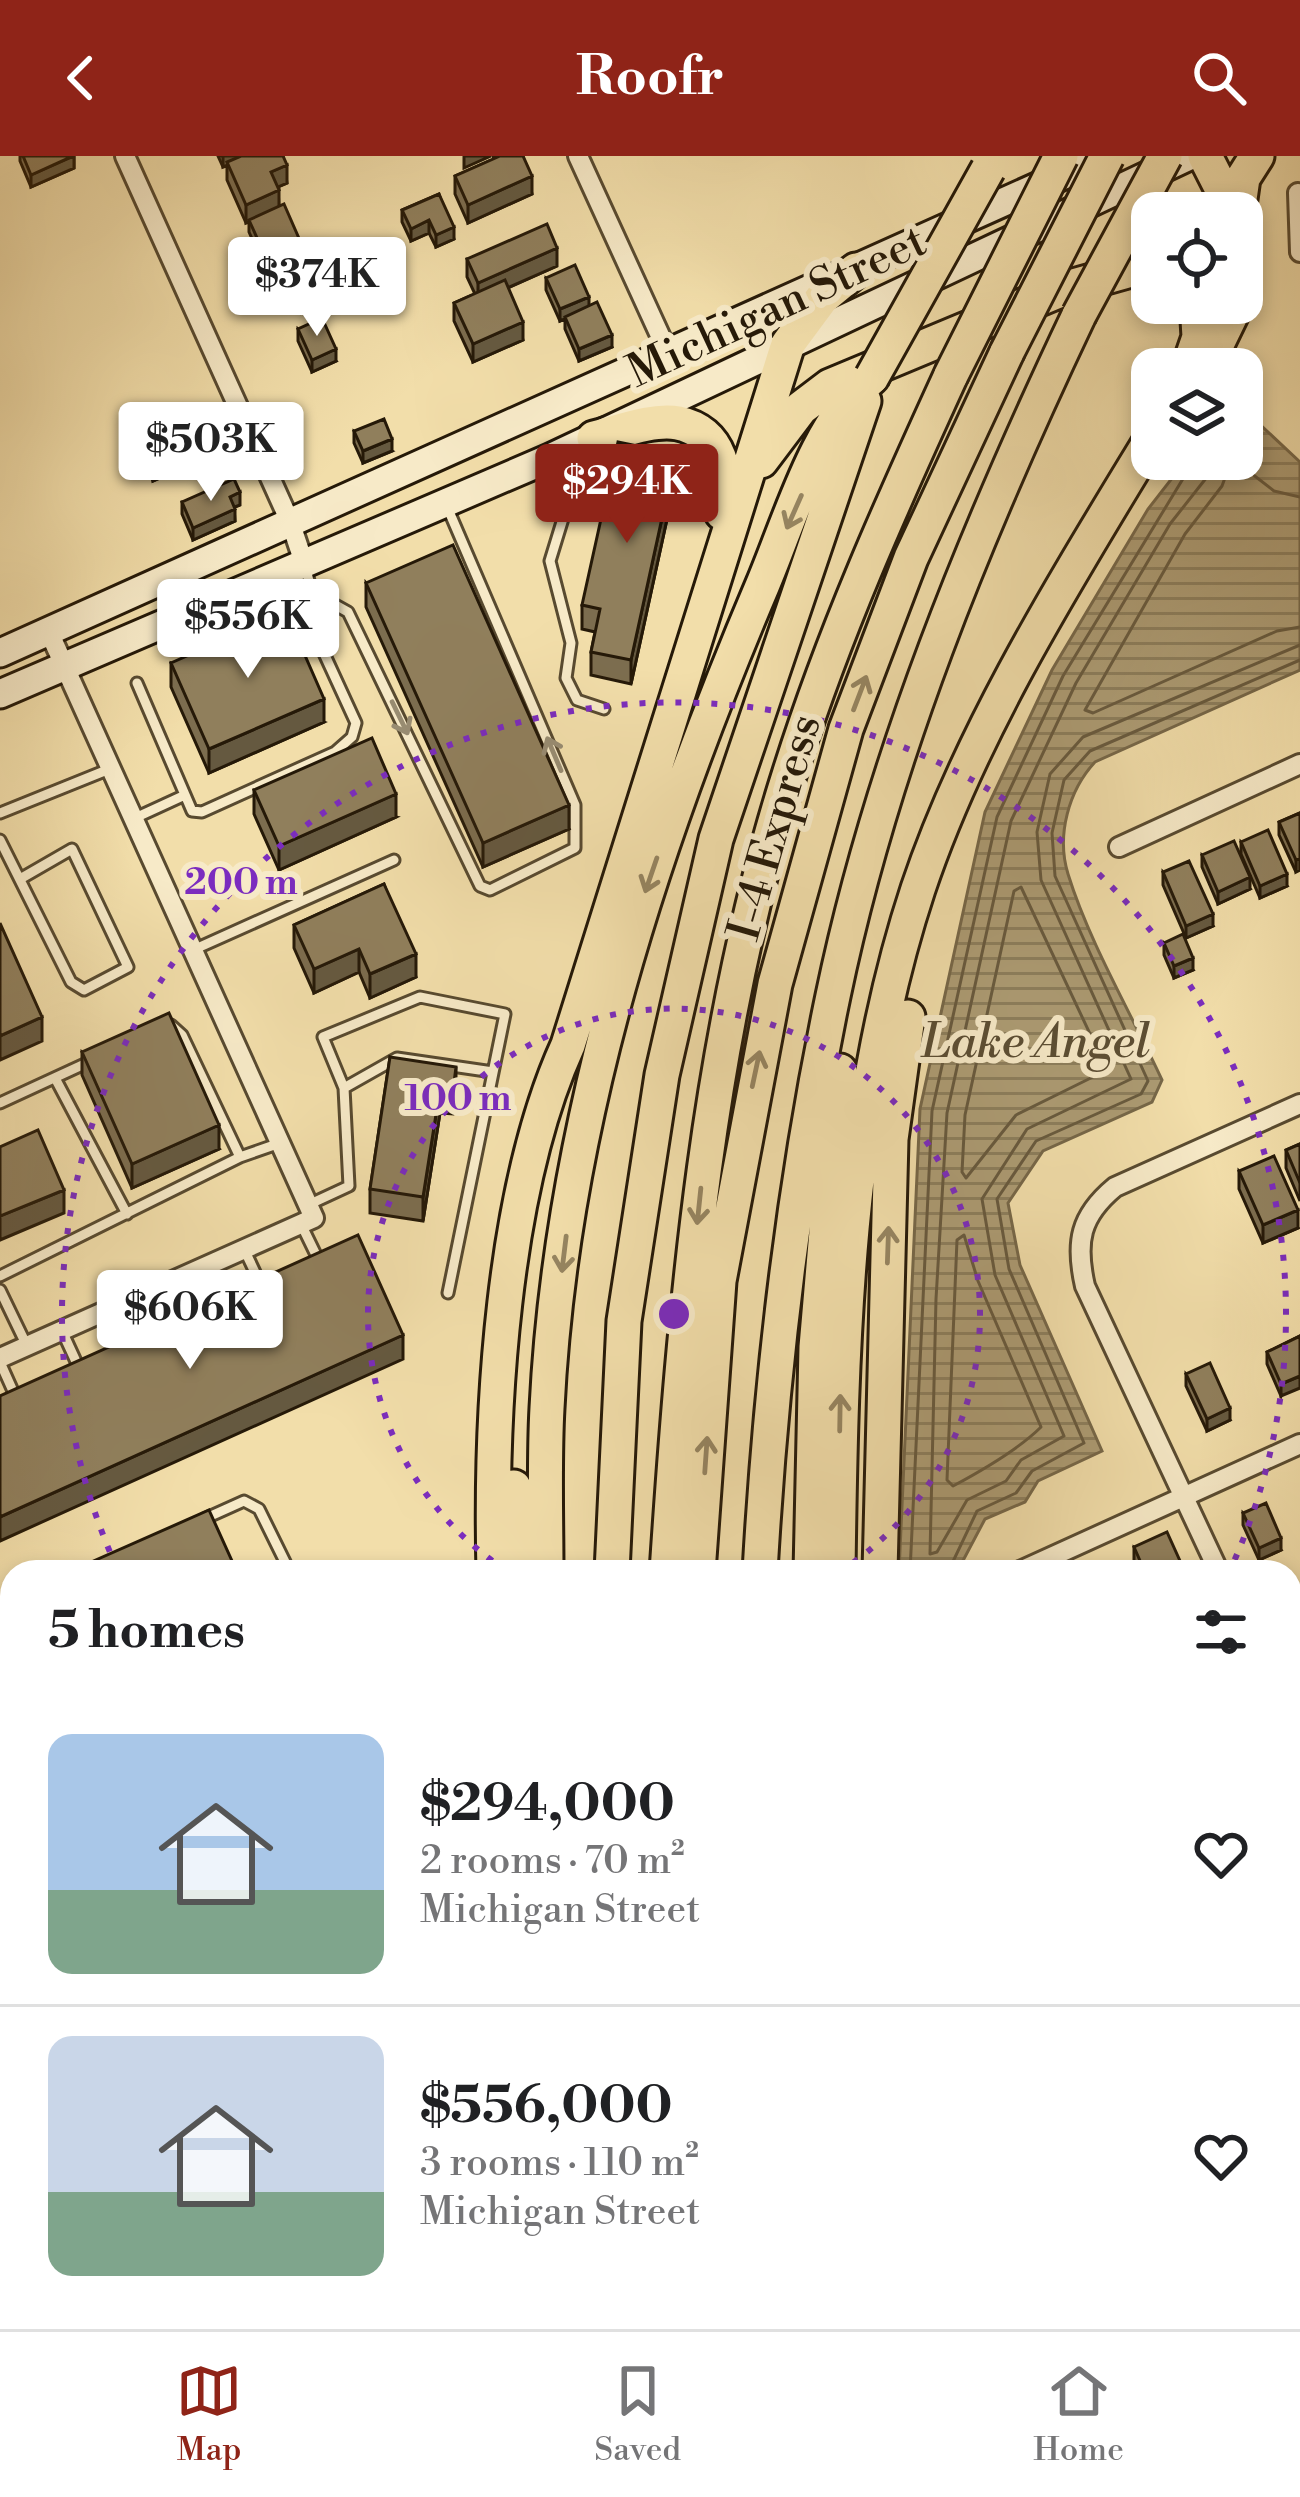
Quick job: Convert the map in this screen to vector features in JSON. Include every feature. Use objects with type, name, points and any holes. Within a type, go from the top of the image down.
[{"type":"highway","name":"I-4 Express","points":[[669,1560],[680,1386],[702,1177],[788,776],[863,566],[951,375],[1061,156]]},
{"type":"highway","name":"I-4 Express","points":[[699,1560],[719,1281],[775,984],[846,729],[910,558],[1106,156]]},
{"type":"highway","points":[[761,1560],[782,1285],[833,993],[888,797],[958,588],[1004,474],[1079,315],[1165,156]]},
{"type":"highway","points":[[1205,156],[1225,192]]},
{"type":"highway","points":[[1240,192],[1257,156]]},
{"type":"highway","points":[[613,1560],[624,1321],[662,1075],[716,839],[872,377],[991,163]]},
{"type":"highway","points":[[733,524],[765,453],[801,408],[830,386],[1063,289],[1131,267]]},
{"type":"highway","points":[[517,1560],[514,1497],[530,1252],[568,1045],[788,344],[822,298],[856,270]]},
{"type":"highway","points":[[546,1560],[547,1406],[569,1218],[632,932],[692,754],[783,537],[843,402],[872,377]]},
{"type":"highway","points":[[594,438],[676,422],[704,436],[725,466],[723,509],[683,671]]},
{"type":"highway","points":[[838,1560],[842,1337],[875,1076],[918,892],[942,824],[1039,625],[1131,473]]},
{"type":"highway","points":[[880,1560],[891,1139],[907,1024],[914,979],[1004,702]]},
{"type":"highway","points":[[811,1560],[816,1347],[842,1059],[833,993]]},
{"type":"highway","points":[[494,1560],[501,1362],[518,1219],[551,1081],[568,1045]]},
{"type":"main road","name":"Michigan Street","points":[[0,653],[1106,156]]},
{"type":"main road","name":"Michigan Street","points":[[0,694],[309,579],[446,505],[1189,156]]},
{"type":"street","points":[[125,156],[291,524],[309,579]]},
{"type":"street","points":[[578,156],[669,355]]},
{"type":"street","points":[[1299,192],[1294,217],[1300,252]]},
{"type":"street","points":[[0,1360],[307,1216],[280,1143],[50,634]]},
{"type":"street","points":[[1119,847],[1300,764]]},
{"type":"street","points":[[1214,1560],[1085,1286],[1077,1251],[1092,1205],[1115,1187],[1300,1104]]},
{"type":"street","points":[[1045,1560],[1300,1444]]},
{"type":"lane","points":[[550,458],[568,499],[550,561],[571,644],[566,678],[577,700],[604,710]]},
{"type":"lane","points":[[309,579],[348,612],[480,886],[490,890],[575,848],[575,805],[446,505]]},
{"type":"lane","points":[[137,683],[191,811],[202,812],[335,752],[352,737],[356,723],[310,625],[309,579]]},
{"type":"lane","points":[[0,813],[112,768]]},
{"type":"lane","points":[[134,819],[185,795]]},
{"type":"lane","points":[[0,840],[70,982],[84,990],[128,967],[72,849],[20,879]]},
{"type":"lane","points":[[193,950],[394,860]]},
{"type":"lane","points":[[319,1262],[307,1216],[349,1186],[344,1088],[323,1037],[420,997],[505,1014],[448,1293]]},
{"type":"lane","points":[[150,1032],[169,1023],[182,1035],[240,1157]]},
{"type":"lane","points":[[0,1103],[112,1051]]},
{"type":"lane","points":[[344,1088],[397,1058],[493,1072]]},
{"type":"lane","points":[[56,1078],[127,1214]]},
{"type":"lane","points":[[0,1276],[240,1157],[280,1143]]},
{"type":"lane","points":[[244,1249],[261,1285]]},
{"type":"lane","points":[[182,1277],[200,1313]]},
{"type":"lane","points":[[0,1290],[27,1346]]},
{"type":"lane","points":[[123,1303],[143,1342]]},
{"type":"lane","points":[[62,1330],[82,1372]]},
{"type":"lane","points":[[0,1360],[17,1400]]},
{"type":"lane","points":[[184,1528],[244,1501],[259,1509],[284,1560]]},
{"type":"water","name":"Lake Angel","points":[[1263,427],[1300,462],[1300,670],[1095,762],[1072,799],[1064,829],[1068,874],[1099,952],[1162,1080],[1152,1102],[1043,1151],[1008,1203],[1020,1265],[1102,1451],[1038,1481],[1025,1502],[985,1519],[963,1560],[900,1560],[920,1109],[985,812],[1052,670],[1148,509],[1171,480],[1263,480]]},
{"type":"building","points":[[23,156],[73,156],[31,175]]},
{"type":"building","points":[[241,156],[283,156],[287,165],[271,172],[279,190],[246,205],[227,162]]},
{"type":"building","points":[[500,156],[523,156],[532,176],[468,205],[455,176]]},
{"type":"building","points":[[439,194],[454,227],[436,235],[429,220],[411,229],[402,210]]},
{"type":"building","points":[[284,204],[301,243],[266,258],[249,220]]},
{"type":"building","points":[[547,224],[557,248],[478,283],[467,259]]},
{"type":"building","points":[[344,254],[354,278],[302,301],[292,277]]},
{"type":"building","points":[[575,265],[589,297],[560,309],[546,278]]},
{"type":"building","points":[[505,280],[523,322],[473,344],[454,303]]},
{"type":"building","points":[[597,302],[612,335],[579,349],[565,317]]},
{"type":"building","points":[[322,318],[336,349],[312,360],[298,329]]},
{"type":"building","points":[[168,417],[185,454],[153,469],[136,431]]},
{"type":"building","points":[[384,419],[392,439],[363,451],[354,431]]},
{"type":"building","points":[[618,442],[676,454],[631,660],[591,652],[600,609],[582,605]]},
{"type":"building","points":[[234,479],[240,492],[230,497],[235,509],[193,528],[182,502]]},
{"type":"building","points":[[453,545],[569,805],[483,843],[366,583]]},
{"type":"building","points":[[286,612],[324,699],[209,749],[171,663]]},
{"type":"building","points":[[372,738],[396,794],[279,846],[254,790]]},
{"type":"building","points":[[1300,813],[1300,858],[1296,860],[1279,822]]},
{"type":"building","points":[[1268,830],[1287,874],[1260,886],[1241,842]]},
{"type":"building","points":[[1234,841],[1250,877],[1218,892],[1202,855]]},
{"type":"building","points":[[1189,861],[1213,914],[1186,926],[1163,872]]},
{"type":"building","points":[[384,884],[416,954],[370,974],[359,949],[314,969],[294,925]]},
{"type":"building","points":[[0,923],[42,1017],[0,1036]]},
{"type":"building","points":[[1183,934],[1193,958],[1174,966],[1164,943]]},
{"type":"building","points":[[169,1013],[219,1125],[132,1164],[82,1052]]},
{"type":"building","points":[[390,1057],[456,1067],[453,1091],[440,1089],[423,1197],[370,1189]]},
{"type":"building","points":[[38,1130],[64,1190],[0,1216],[0,1147]]},
{"type":"building","points":[[1300,1144],[1300,1183],[1286,1150]]},
{"type":"building","points":[[1274,1156],[1298,1210],[1263,1225],[1239,1171]]},
{"type":"building","points":[[358,1235],[403,1335],[0,1517],[0,1396]]},
{"type":"building","points":[[1300,1336],[1300,1376],[1281,1384],[1267,1352]]},
{"type":"building","points":[[1210,1363],[1230,1408],[1207,1419],[1186,1374]]},
{"type":"building","points":[[1266,1503],[1281,1538],[1259,1548],[1243,1513]]},
{"type":"building","points":[[209,1510],[232,1560],[96,1560]]},
{"type":"building","points":[[1167,1532],[1180,1560],[1140,1560],[1134,1547]]}]
